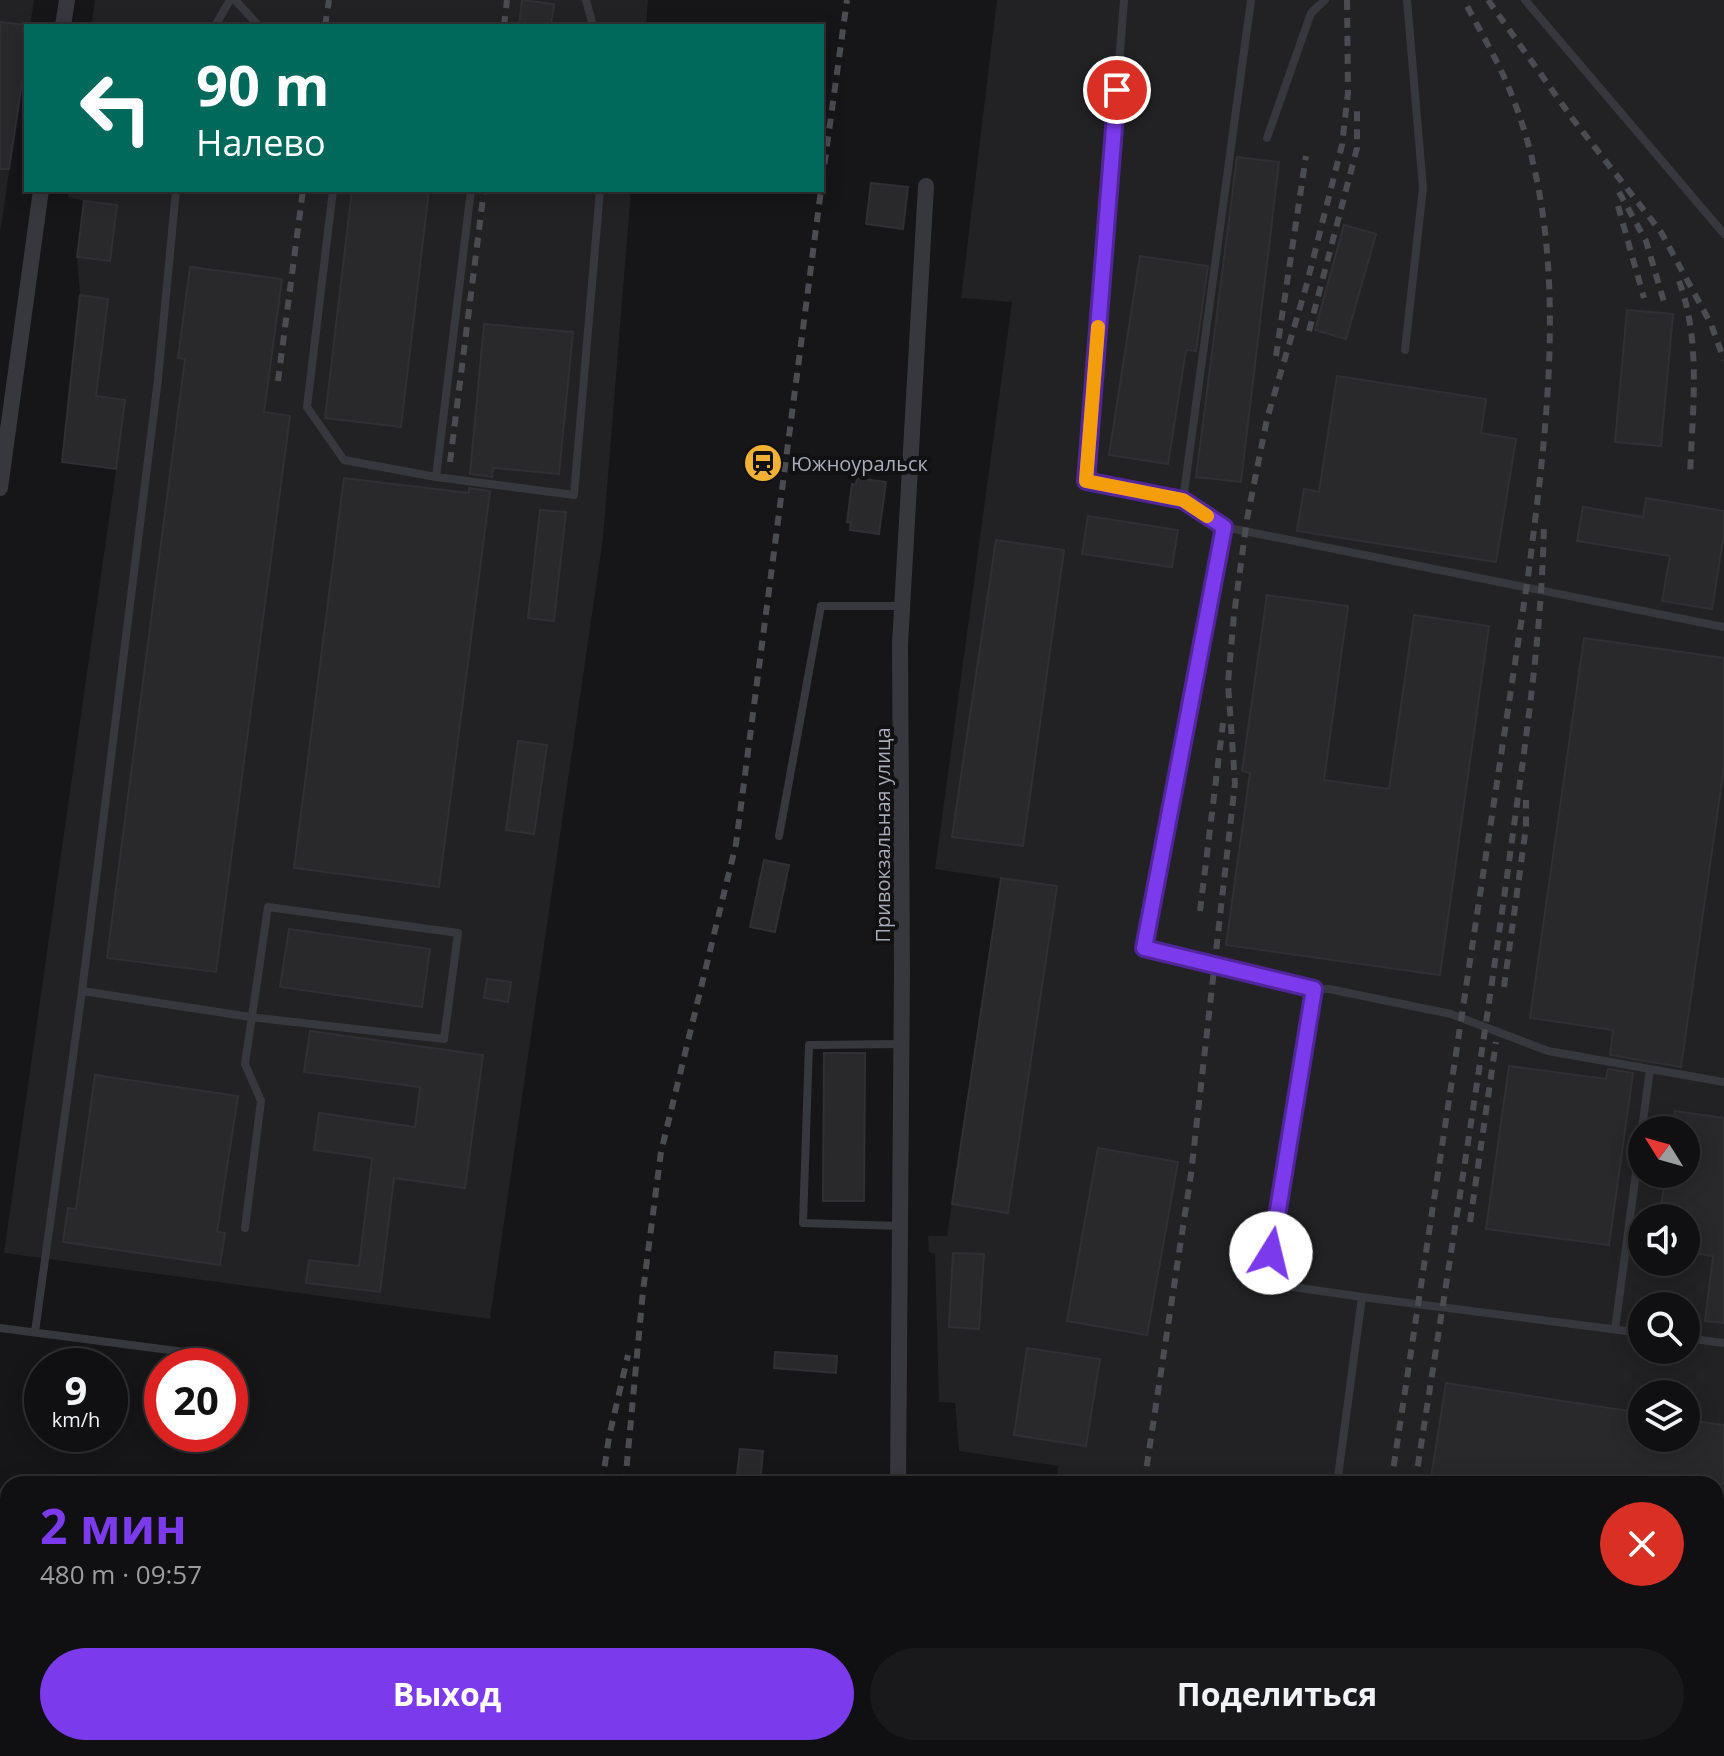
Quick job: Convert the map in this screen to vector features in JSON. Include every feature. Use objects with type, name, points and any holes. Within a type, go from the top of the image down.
[{"type":"street","points":[[63,24],[67,0]]},
{"type":"street","name":"Привокзальная улица","points":[[898,1476],[903,606],[926,186]]},
{"type":"street","points":[[0,488],[41,192]]},
{"type":"lane","points":[[216,24],[232,0],[257,24]]},
{"type":"lane","points":[[586,0],[592,24]]},
{"type":"lane","points":[[1124,0],[1086,481],[1183,500],[1224,527],[1724,627]]},
{"type":"lane","points":[[1183,500],[1251,0]]},
{"type":"lane","points":[[1267,138],[1311,13],[1325,0]]},
{"type":"lane","points":[[1405,350],[1423,188],[1407,0]]},
{"type":"lane","points":[[1525,0],[1724,234]]},
{"type":"lane","points":[[35,1332],[82,991],[158,379],[176,192]]},
{"type":"lane","points":[[333,192],[307,407],[344,460],[436,477],[574,495],[600,192]]},
{"type":"lane","points":[[436,477],[471,192]]},
{"type":"lane","points":[[1224,527],[1144,948],[1314,989],[1329,989],[1451,1014],[1548,1051],[1724,1082]]},
{"type":"lane","points":[[779,836],[821,606],[903,606]]},
{"type":"lane","points":[[82,991],[250,1017],[444,1039],[458,933],[268,907],[250,1017],[245,1064],[261,1101],[245,1228]]},
{"type":"lane","points":[[1314,989],[1266,1283],[1628,1331]]},
{"type":"lane","points":[[900,1226],[803,1223],[809,1045],[902,1044]]},
{"type":"lane","points":[[1615,1329],[1650,1069]]},
{"type":"lane","points":[[1338,1476],[1362,1297]]},
{"type":"lane","points":[[0,1328],[155,1348]]},
{"type":"lane","points":[[1700,1340],[1724,1343]]},
{"type":"shaded area","points":[[0,0],[34,0],[30,24],[24,24],[24,70],[0,234]]},
{"type":"shaded area","points":[[95,0],[648,0],[646,24],[91,24]]},
{"type":"shaded area","points":[[997,0],[1724,0],[1724,1476],[1057,1476],[1058,1466],[959,1451],[955,1403],[939,1402],[935,1254],[929,1252],[928,1236],[947,1236],[1000,879],[935,869],[1012,302],[961,298]]},
{"type":"shaded area","points":[[69,192],[631,192],[603,538],[490,1319],[4,1253],[116,470],[62,462],[80,295],[77,257],[84,201],[68,197]]},
{"type":"building","points":[[522,0],[554,4],[551,24],[519,24]]},
{"type":"building","points":[[0,22],[24,25],[24,69],[9,169],[0,169]]},
{"type":"building","points":[[1237,157],[1279,162],[1241,482],[1196,477]]},
{"type":"building","points":[[871,183],[908,187],[903,229],[866,224]]},
{"type":"building","points":[[352,192],[429,192],[401,427],[325,418]]},
{"type":"building","points":[[84,201],[117,205],[110,261],[77,257]]},
{"type":"building","points":[[1344,225],[1376,234],[1346,339],[1315,330]]},
{"type":"building","points":[[1140,256],[1208,266],[1196,351],[1186,350],[1168,464],[1109,455]]},
{"type":"building","points":[[190,267],[282,279],[264,412],[290,416],[216,972],[107,958],[185,359],[178,358]]},
{"type":"building","points":[[80,295],[108,299],[96,396],[125,400],[116,469],[62,462]]},
{"type":"building","points":[[1627,310],[1673,314],[1661,446],[1615,442]]},
{"type":"building","points":[[484,324],[573,332],[559,474],[493,468],[492,477],[470,474]]},
{"type":"building","points":[[1337,376],[1486,399],[1481,433],[1516,439],[1496,562],[1297,531],[1304,489],[1319,492]]},
{"type":"building","points":[[344,478],[469,493],[469,488],[490,491],[439,887],[294,868]]},
{"type":"building","name":"Южноуральск","points":[[857,478],[886,482],[879,534],[850,530],[851,523],[847,522],[852,484],[856,485]]},
{"type":"building","points":[[1646,498],[1724,511],[1724,533],[1712,609],[1662,601],[1670,556],[1577,541],[1583,507],[1643,517]]},
{"type":"building","points":[[540,510],[566,512],[554,621],[528,618]]},
{"type":"building","points":[[1088,516],[1178,530],[1172,567],[1082,554]]},
{"type":"building","points":[[996,540],[1064,550],[1023,846],[952,837]]},
{"type":"building","points":[[1267,595],[1348,606],[1324,780],[1389,789],[1414,615],[1489,626],[1440,975],[1226,945],[1250,773],[1242,771]]},
{"type":"building","points":[[1584,638],[1724,658],[1724,767],[1681,1067],[1610,1055],[1613,1030],[1530,1018]]},
{"type":"building","points":[[518,741],[547,745],[534,834],[506,830]]},
{"type":"building","points":[[764,860],[789,865],[775,932],[750,927]]},
{"type":"building","points":[[1001,878],[1057,886],[1008,1213],[952,1204]]},
{"type":"building","points":[[289,929],[430,949],[422,1007],[280,987]]},
{"type":"building","points":[[487,979],[511,982],[508,1002],[484,998]]},
{"type":"building","points":[[310,1031],[483,1055],[465,1188],[394,1178],[380,1292],[306,1283],[309,1260],[359,1266],[372,1158],[314,1150],[319,1113],[415,1127],[420,1087],[304,1072]]},
{"type":"building","points":[[824,1053],[865,1053],[864,1201],[823,1201]]},
{"type":"building","points":[[1509,1066],[1606,1079],[1608,1069],[1633,1073],[1609,1245],[1486,1229]]},
{"type":"building","points":[[95,1075],[238,1096],[217,1232],[225,1233],[220,1265],[63,1242],[68,1208],[76,1209]]},
{"type":"building","points":[[1675,1111],[1724,1118],[1724,1323],[1705,1321],[1713,1256],[1700,1254],[1700,1204],[1661,1204],[1664,1188],[1700,1188],[1700,1116],[1674,1116]]},
{"type":"building","points":[[1098,1148],[1178,1162],[1147,1335],[1067,1321]]},
{"type":"building","points":[[953,1253],[984,1254],[979,1329],[949,1327]]},
{"type":"building","points":[[1027,1348],[1100,1359],[1086,1446],[1014,1435]]},
{"type":"building","points":[[775,1352],[837,1356],[836,1373],[774,1368]]},
{"type":"building","points":[[1446,1383],[1628,1411],[1628,1452],[1700,1452],[1700,1422],[1724,1425],[1724,1476],[1431,1476]]},
{"type":"building","points":[[740,1449],[763,1451],[761,1476],[737,1476]]},
{"type":"railway","points":[[325,24],[329,0]]},
{"type":"railway","points":[[504,24],[507,0]]},
{"type":"railway","points":[[824,167],[847,0]]},
{"type":"railway","points":[[1145,1476],[1191,1174],[1235,783],[1228,683],[1247,519],[1267,419],[1306,287],[1342,145],[1348,93],[1347,0]]},
{"type":"railway","points":[[1392,1476],[1528,577],[1548,392],[1548,267],[1541,205],[1528,145],[1508,86],[1464,0]]},
{"type":"railway","points":[[1488,0],[1572,118],[1661,232],[1711,324],[1724,360]]},
{"type":"railway","points":[[1309,331],[1357,148],[1357,104]]},
{"type":"railway","points":[[1276,356],[1306,156]]},
{"type":"railway","points":[[278,381],[303,192]]},
{"type":"railway","points":[[450,462],[484,192]]},
{"type":"railway","points":[[626,1476],[643,1291],[661,1152],[736,844],[821,192]]},
{"type":"railway","points":[[1619,192],[1646,241],[1664,302]]},
{"type":"railway","points":[[1618,206],[1644,298]]},
{"type":"railway","points":[[1679,281],[1691,329],[1693,353],[1690,477]]},
{"type":"railway","points":[[1416,1476],[1525,749],[1539,613],[1544,522]]},
{"type":"railway","points":[[1200,911],[1223,723]]},
{"type":"railway","points":[[1504,987],[1526,827],[1526,800]]},
{"type":"railway","points":[[1470,1222],[1496,1042]]},
{"type":"railway","points":[[603,1476],[628,1355]]},
{"type":"slow traffic","points":[[1098,327],[1086,481],[1183,500],[1207,516]]},
{"type":"place","name":"Южноуральск","points":[[763,463]]},
{"type":"route","points":[[1117,90],[1086,481],[1183,500],[1224,527],[1144,948],[1314,989],[1271,1253]]}]
